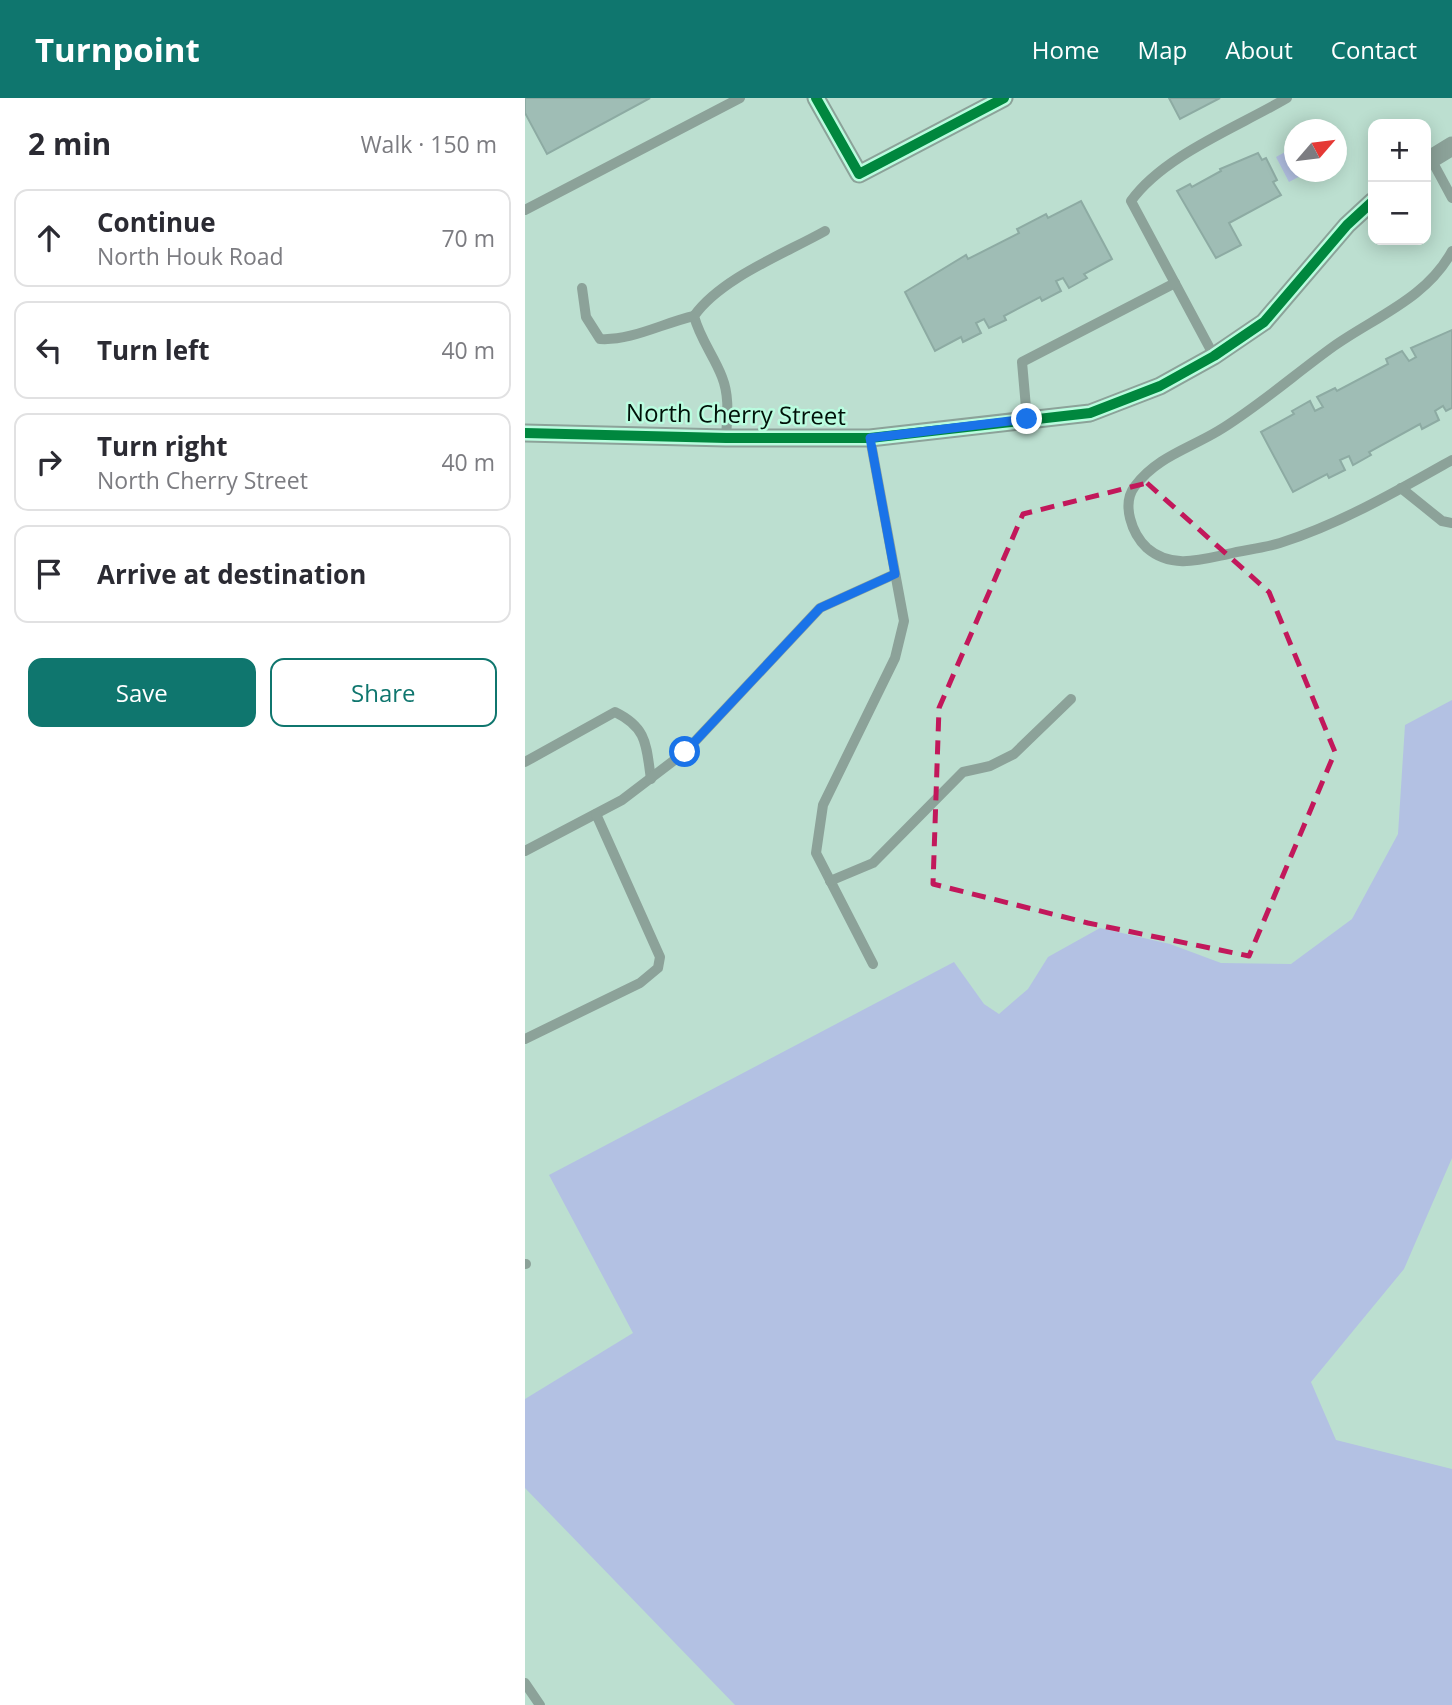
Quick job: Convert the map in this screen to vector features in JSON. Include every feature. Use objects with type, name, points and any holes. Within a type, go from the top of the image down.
[{"type":"street","points":[[816,98],[859,174],[1004,98]]},
{"type":"street","points":[[1431,158],[1452,146]]},
{"type":"street","name":"North Cherry Street","points":[[525,433],[870,438],[1090,412],[1160,386],[1214,356],[1264,322],[1347,225],[1368,206]]},
{"type":"lane","points":[[525,210],[740,98]]},
{"type":"lane","points":[[1214,356],[1131,201],[1140,188],[1171,164],[1287,98]]},
{"type":"lane","points":[[1431,165],[1452,198]]},
{"type":"lane","points":[[582,288],[586,317],[600,339],[618,340],[660,324],[694,316],[703,303],[728,284],[825,231]]},
{"type":"lane","points":[[1452,251],[1443,269],[1415,295],[1334,345],[1216,432],[1163,458],[1133,488],[1129,504],[1131,522],[1144,545],[1167,561],[1187,561],[1280,543],[1333,522],[1452,460]]},
{"type":"lane","points":[[1027,419],[1022,362],[1175,283]]},
{"type":"lane","points":[[694,316],[699,334],[723,377],[728,407],[726,438]]},
{"type":"lane","points":[[870,438],[904,621],[895,658],[859,737],[823,805],[816,853],[873,964]]},
{"type":"lane","points":[[1401,488],[1442,521],[1452,523]]},
{"type":"lane","points":[[525,851],[622,800],[651,779],[685,752],[820,608],[895,574]]},
{"type":"lane","points":[[830,881],[873,863],[963,772],[990,766],[1014,754],[1070,699]]},
{"type":"lane","points":[[525,762],[615,712],[633,721],[646,740],[651,779]]},
{"type":"lane","points":[[525,1039],[640,983],[659,968],[660,957],[596,814]]},
{"type":"lane","points":[[525,1683],[540,1705]]},
{"type":"highlighted area","points":[[1147,483],[1269,592],[1335,752],[1249,956],[1088,923],[933,884],[939,708],[1023,514]]},
{"type":"shaded area","points":[[1284,153],[1284,172],[1276,157]]},
{"type":"shaded area","points":[[1452,700],[1452,1158],[1404,1269],[1311,1382],[1336,1440],[1452,1469],[1452,1705],[735,1705],[525,1488],[525,1399],[633,1333],[549,1175],[954,962],[984,1004],[999,1014],[1028,989],[1048,957],[1100,928],[1170,944],[1221,963],[1291,964],[1352,919],[1398,834],[1405,725]]},
{"type":"building","points":[[525,98],[650,98],[547,154],[525,113]]},
{"type":"building","points":[[1169,98],[1220,98],[1180,119]]},
{"type":"building","points":[[1258,153],[1262,160],[1266,158],[1277,180],[1273,182],[1281,195],[1229,223],[1241,245],[1216,258],[1177,191],[1190,184],[1192,187],[1221,171],[1220,169]]},
{"type":"building","points":[[1081,201],[1112,259],[1084,274],[1087,278],[1069,288],[1063,278],[1056,281],[1061,291],[1042,301],[1040,297],[1004,316],[1006,320],[989,328],[984,319],[976,323],[981,333],[963,342],[961,337],[935,351],[905,292],[966,255],[968,259],[1019,233],[1017,229],[1046,214],[1048,218]]},
{"type":"building","points":[[1452,330],[1452,408],[1446,411],[1443,406],[1435,411],[1439,420],[1422,429],[1420,424],[1369,452],[1371,455],[1353,465],[1349,456],[1340,460],[1345,470],[1329,478],[1327,474],[1293,492],[1261,432],[1294,414],[1292,411],[1310,401],[1315,411],[1323,407],[1317,397],[1335,388],[1337,391],[1388,364],[1386,359],[1402,351],[1409,361],[1416,357],[1411,348]]},
{"type":"cycle path","points":[[816,98],[859,174],[1004,98]]},
{"type":"cycle path","points":[[525,433],[870,438],[1090,413],[1160,386],[1214,356],[1264,322],[1347,225],[1368,206]]},
{"type":"route","points":[[685,752],[820,608],[895,574],[870,438],[1027,419]]}]
